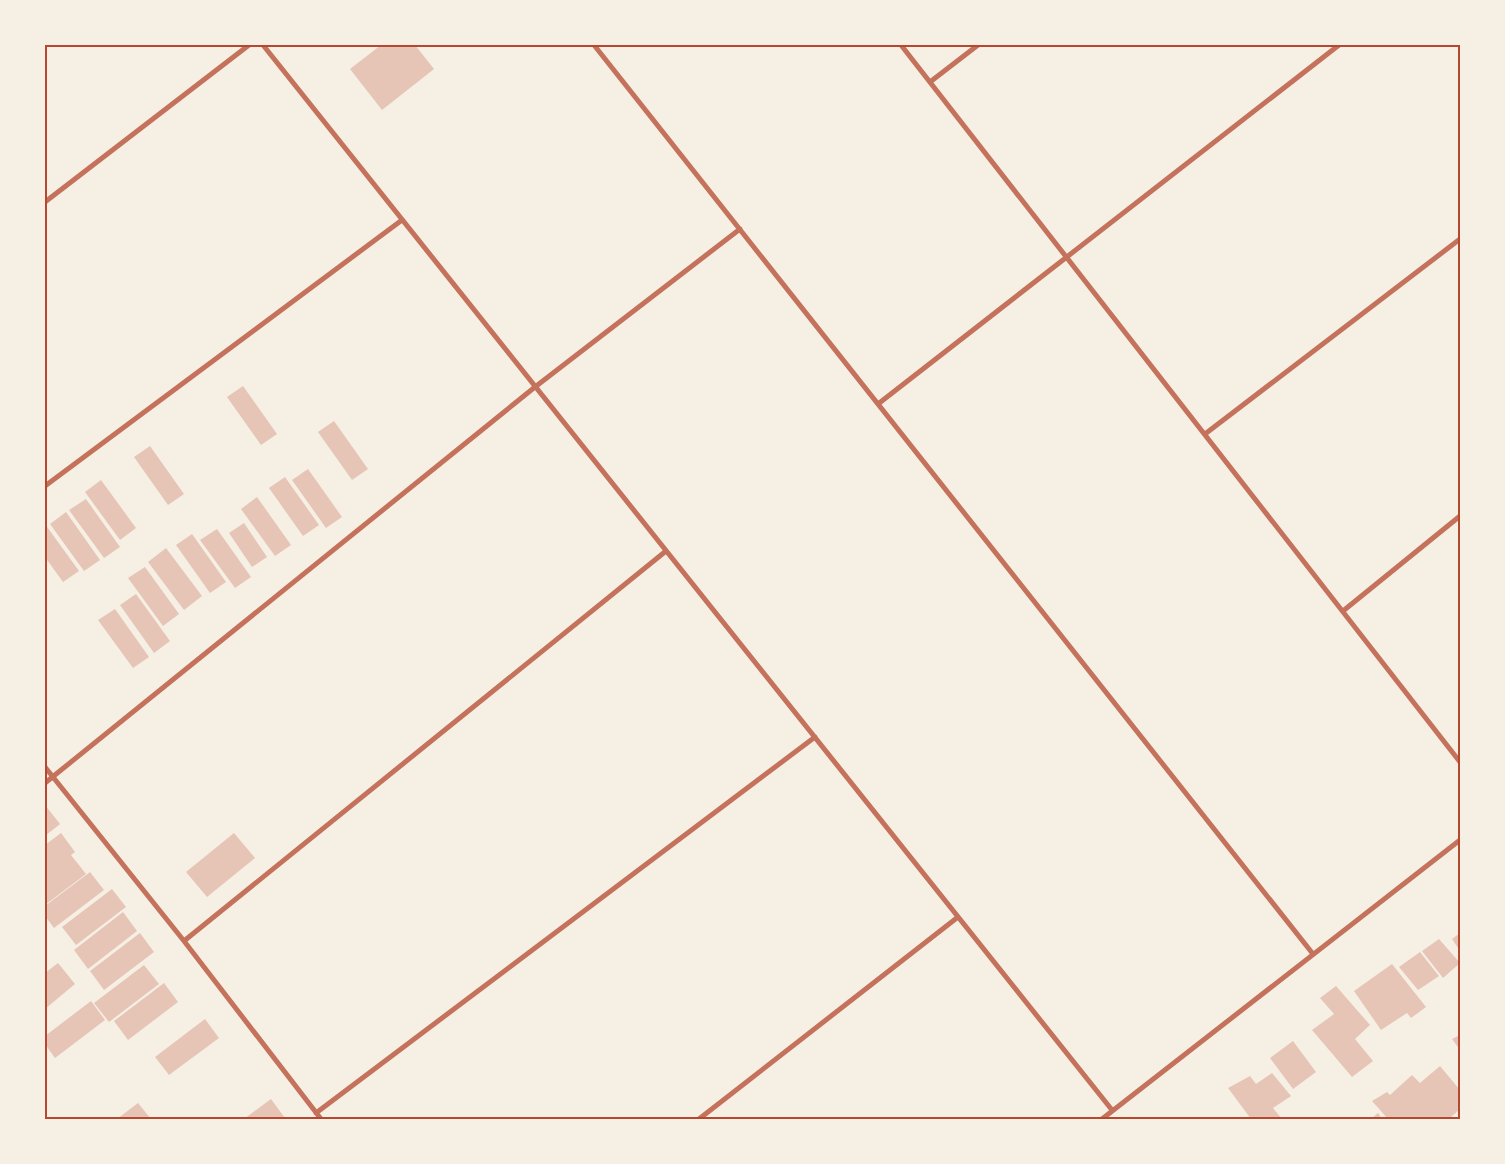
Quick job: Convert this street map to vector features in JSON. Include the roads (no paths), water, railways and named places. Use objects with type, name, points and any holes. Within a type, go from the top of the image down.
[{"type":"street","points":[[45,202],[249,45]]},
{"type":"street","points":[[263,45],[1112,1110]]},
{"type":"street","points":[[594,45],[1313,954]]},
{"type":"street","points":[[901,45],[1460,762]]},
{"type":"street","points":[[930,82],[978,45]]},
{"type":"street","points":[[878,404],[1339,45]]},
{"type":"street","points":[[45,486],[402,220]]},
{"type":"street","points":[[45,783],[54,778],[535,386],[740,229]]},
{"type":"street","points":[[1204,434],[1460,239]]},
{"type":"street","points":[[1343,611],[1460,516]]},
{"type":"street","points":[[184,940],[666,551]]},
{"type":"street","points":[[316,1113],[815,737]]},
{"type":"street","points":[[45,767],[184,940],[321,1119]]},
{"type":"street","points":[[1102,1119],[1460,840]]},
{"type":"street","points":[[699,1119],[958,917]]}]
